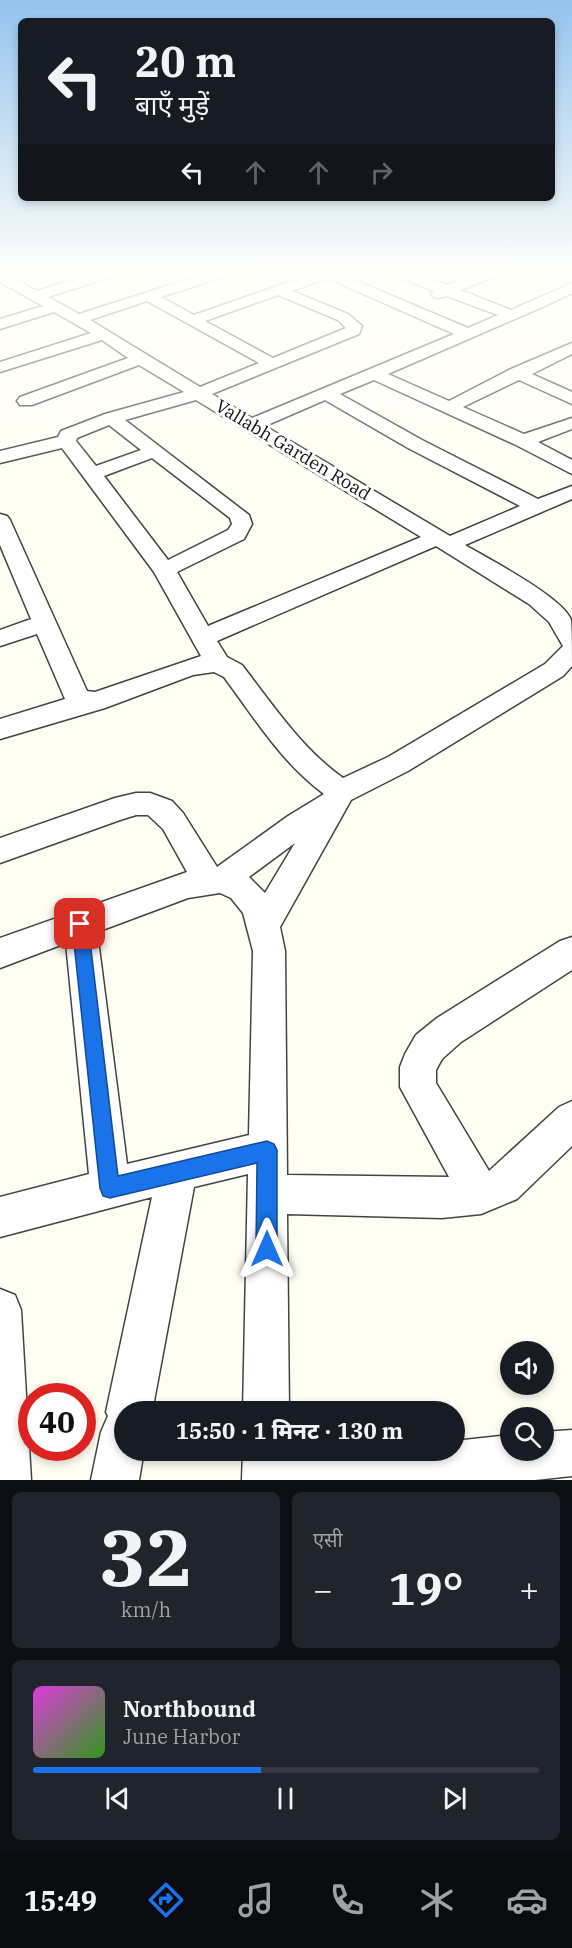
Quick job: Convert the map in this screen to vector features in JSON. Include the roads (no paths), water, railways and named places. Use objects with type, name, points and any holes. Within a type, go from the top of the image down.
[{"type":"street","points":[[0,367],[75,343]]},
{"type":"street","name":"Vallabh Garden Road","points":[[117,343],[548,607],[558,616],[572,641]]},
{"type":"street","points":[[233,343],[270,363]]},
{"type":"street","points":[[67,441],[69,435],[76,431],[111,418],[198,394],[324,343]]},
{"type":"street","points":[[250,426],[444,343]]},
{"type":"street","points":[[450,407],[517,373],[569,352]]},
{"type":"street","points":[[27,401],[140,359]]},
{"type":"street","points":[[517,373],[572,399]]},
{"type":"street","points":[[375,374],[523,441],[572,468]]},
{"type":"street","points":[[327,394],[415,444],[537,507]]},
{"type":"street","points":[[111,418],[239,515],[242,524],[236,534],[164,570]]},
{"type":"street","points":[[523,441],[572,423]]},
{"type":"street","points":[[0,457],[67,441]]},
{"type":"street","points":[[67,441],[164,570],[218,663],[233,671],[336,799]]},
{"type":"street","points":[[92,474],[155,451]]},
{"type":"street","points":[[204,637],[572,492]]},
{"type":"street","points":[[0,520],[9,564],[45,623],[76,696],[87,702]]},
{"type":"street","points":[[0,638],[45,623]]},
{"type":"street","points":[[0,729],[106,698],[186,668],[218,663]]},
{"type":"street","points":[[0,953],[187,885],[215,880],[336,799],[566,667]]},
{"type":"street","points":[[264,925],[336,799]]},
{"type":"street","points":[[0,851],[115,810],[136,804],[150,804],[162,809],[173,821],[215,880],[244,890],[255,903],[264,925],[269,951],[266,1401]]},
{"type":"street","points":[[80,924],[110,1188]]},
{"type":"street","points":[[481,1194],[418,1087],[418,1067],[429,1047],[449,1030],[572,952]]},
{"type":"street","points":[[267,1194],[442,1198],[481,1194],[503,1185],[572,1120]]},
{"type":"street","points":[[0,1217],[267,1150]]},
{"type":"street","points":[[131,1401],[177,1171]]},
{"type":"street","points":[[0,1311],[7,1480]]},
{"type":"street","points":[[289,1480],[572,1453]]},
{"type":"street","points":[[115,1480],[119,1461]]},
{"type":"street","points":[[266,1461],[266,1480]]}]
